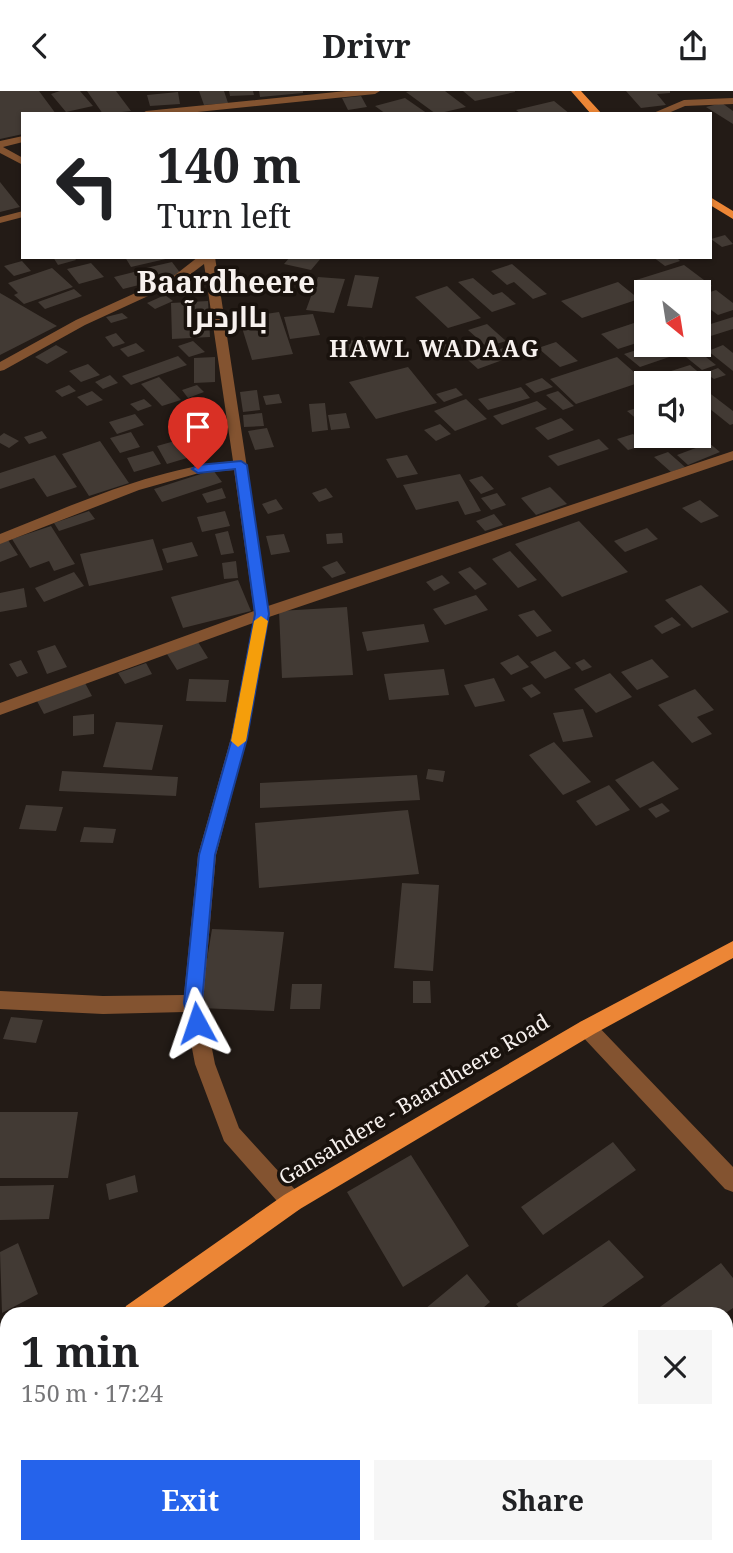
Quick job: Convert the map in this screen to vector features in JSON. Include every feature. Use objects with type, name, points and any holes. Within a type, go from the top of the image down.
[{"type":"main road","points":[[576,91],[595,112]]},
{"type":"main road","points":[[712,201],[733,216]]},
{"type":"main road","name":"Gansahdere - Baardheere Road","points":[[144,1307],[292,1202],[587,1028],[733,949]]},
{"type":"street","points":[[166,112],[375,91]]},
{"type":"street","points":[[661,112],[684,103],[733,101]]},
{"type":"street","points":[[0,146],[21,140]]},
{"type":"street","points":[[0,146],[21,161]]},
{"type":"street","points":[[0,220],[21,215]]},
{"type":"street","points":[[0,367],[24,351],[134,297],[187,275],[205,259]]},
{"type":"street","points":[[207,259],[262,614],[239,738],[207,855],[193,1003],[205,1064],[231,1134],[292,1202]]},
{"type":"street","points":[[0,709],[262,614],[733,455]]},
{"type":"street","points":[[0,539],[134,487],[198,469],[241,465]]},
{"type":"street","points":[[0,1000],[103,1005],[193,1003]]},
{"type":"street","points":[[587,1028],[733,1182]]},
{"type":"building","points":[[0,91],[39,91],[55,112],[21,112],[21,134],[0,139]]},
{"type":"building","points":[[80,91],[93,106],[66,112],[51,94]]},
{"type":"building","points":[[87,91],[116,91],[131,111],[122,112],[102,112]]},
{"type":"building","points":[[199,91],[224,91],[228,103],[204,105]]},
{"type":"building","points":[[229,91],[253,91],[254,95],[230,96]]},
{"type":"building","points":[[259,91],[303,91],[303,93],[260,97]]},
{"type":"building","points":[[445,91],[466,107],[433,112],[406,92]]},
{"type":"building","points":[[463,91],[515,91],[515,92],[475,101]]},
{"type":"building","points":[[626,91],[670,93],[657,94],[666,105],[641,108]]},
{"type":"building","points":[[178,92],[180,104],[150,106],[147,95]]},
{"type":"building","points":[[361,96],[367,107],[348,110],[342,98]]},
{"type":"building","points":[[405,98],[425,112],[383,112],[375,106]]},
{"type":"building","points":[[554,101],[568,112],[518,112],[516,110]]},
{"type":"building","points":[[722,103],[733,111],[733,124],[706,107]]},
{"type":"building","points":[[0,182],[20,207],[0,212]]},
{"type":"building","points":[[725,235],[733,244],[722,247],[712,239]]},
{"type":"building","points":[[54,259],[76,260],[58,265]]},
{"type":"building","points":[[126,259],[166,259],[131,267]]},
{"type":"building","points":[[288,259],[320,259],[311,270],[284,264]]},
{"type":"building","points":[[656,259],[680,261],[665,266]]},
{"type":"building","points":[[22,261],[31,271],[14,276],[4,266]]},
{"type":"building","points":[[172,262],[181,274],[155,281],[146,268]]},
{"type":"building","points":[[91,263],[104,277],[79,284],[67,269]]},
{"type":"building","points":[[512,264],[547,294],[533,299],[514,282],[507,285],[491,271]]},
{"type":"building","points":[[684,265],[704,280],[636,280]]},
{"type":"building","points":[[52,268],[73,287],[24,304],[14,295],[18,293],[8,283]]},
{"type":"building","points":[[142,270],[151,282],[123,289],[114,277]]},
{"type":"building","points":[[355,275],[379,277],[372,308],[347,306]]},
{"type":"building","points":[[318,277],[345,279],[334,313],[306,310]]},
{"type":"building","points":[[473,278],[493,295],[502,292],[516,304],[492,312],[458,282]]},
{"type":"building","points":[[618,282],[634,295],[634,301],[582,318],[561,301]]},
{"type":"building","points":[[447,286],[481,318],[448,328],[415,297]]},
{"type":"building","points":[[74,289],[82,296],[45,309],[38,302]]},
{"type":"building","points":[[716,290],[733,303],[733,310],[718,315],[711,310],[711,292]]},
{"type":"building","points":[[0,293],[57,326],[0,355]]},
{"type":"building","points":[[165,295],[173,301],[155,309],[147,303]]},
{"type":"building","points":[[208,301],[210,337],[172,339],[171,303]]},
{"type":"building","points":[[279,312],[293,354],[252,360],[239,318]]},
{"type":"building","points":[[122,313],[128,318],[111,323],[106,317]]},
{"type":"building","points":[[313,314],[320,335],[290,339],[284,317]]},
{"type":"building","points":[[733,317],[733,329],[711,336],[711,324]]},
{"type":"building","points":[[634,323],[634,344],[618,349],[601,334]]},
{"type":"building","points":[[487,324],[506,341],[487,347],[468,330]]},
{"type":"building","points":[[116,333],[125,343],[113,347],[105,337]]},
{"type":"building","points":[[440,338],[454,350],[441,354],[429,342]]},
{"type":"building","points":[[366,339],[368,350],[348,351],[346,341]]},
{"type":"building","points":[[193,341],[205,352],[189,357],[178,346]]},
{"type":"building","points":[[556,342],[578,361],[560,367],[538,348]]},
{"type":"building","points":[[136,343],[145,351],[128,357],[120,349]]},
{"type":"building","points":[[56,345],[68,352],[47,364],[35,357]]},
{"type":"building","points":[[723,345],[733,353],[733,371],[711,353],[711,350]]},
{"type":"building","points":[[506,347],[516,355],[478,369],[468,360]]},
{"type":"building","points":[[634,351],[634,357],[669,357],[640,367],[624,354]]},
{"type":"building","points":[[178,356],[187,365],[131,385],[122,376]]},
{"type":"building","points":[[215,357],[215,382],[194,383],[194,358]]},
{"type":"building","points":[[617,357],[634,372],[634,384],[576,404],[550,379]]},
{"type":"building","points":[[686,357],[706,357],[716,365],[702,370]]},
{"type":"building","points":[[88,364],[100,375],[81,382],[69,371]]},
{"type":"building","points":[[690,365],[697,371],[671,371]]},
{"type":"building","points":[[408,367],[437,403],[376,419],[349,382]]},
{"type":"building","points":[[718,368],[726,375],[714,379],[710,371]]},
{"type":"building","points":[[110,375],[118,383],[103,389],[95,382]]},
{"type":"building","points":[[159,377],[181,400],[162,406],[141,384]]},
{"type":"building","points":[[542,378],[553,387],[535,393],[525,384]]},
{"type":"building","points":[[69,385],[76,391],[62,397],[55,391]]},
{"type":"building","points":[[197,385],[204,392],[188,398],[182,390]]},
{"type":"building","points":[[521,387],[530,398],[488,410],[478,399]]},
{"type":"building","points":[[456,388],[463,395],[444,402],[436,394]]},
{"type":"building","points":[[257,390],[260,410],[243,412],[240,392]]},
{"type":"building","points":[[92,391],[103,400],[87,406],[77,397]]},
{"type":"building","points":[[558,391],[574,406],[563,410],[546,395]]},
{"type":"building","points":[[279,394],[282,403],[266,405],[263,396]]},
{"type":"building","points":[[711,394],[733,411],[733,424],[730,425],[711,410]]},
{"type":"building","points":[[144,399],[152,406],[138,411],[130,404]]},
{"type":"building","points":[[466,399],[487,419],[455,431],[434,411]]},
{"type":"building","points":[[537,401],[547,409],[502,425],[493,416]]},
{"type":"building","points":[[325,403],[328,430],[312,432],[309,404]]},
{"type":"building","points":[[262,413],[264,426],[244,427],[243,415]]},
{"type":"building","points":[[346,413],[350,428],[331,430],[328,415]]},
{"type":"building","points":[[135,414],[144,425],[117,434],[109,422]]},
{"type":"building","points":[[561,418],[574,430],[548,440],[535,428]]},
{"type":"building","points":[[440,424],[451,434],[436,441],[424,430]]},
{"type":"building","points":[[267,428],[274,447],[255,450],[248,431]]},
{"type":"building","points":[[42,431],[47,438],[29,444],[24,437]]},
{"type":"building","points":[[131,432],[140,447],[120,453],[110,438]]},
{"type":"building","points":[[4,433],[19,441],[9,448],[0,443],[0,436]]},
{"type":"building","points":[[633,434],[635,448],[628,450],[617,439]]},
{"type":"building","points":[[196,435],[207,452],[167,464],[157,446]]},
{"type":"building","points":[[599,439],[609,449],[558,466],[548,456]]},
{"type":"building","points":[[100,441],[129,483],[89,496],[62,454]]},
{"type":"building","points":[[711,445],[720,452],[688,465],[677,455],[696,448],[711,448]]},
{"type":"building","points":[[153,451],[161,464],[134,472],[127,458]]},
{"type":"building","points":[[668,452],[685,467],[671,472],[654,457]]},
{"type":"building","points":[[55,455],[77,487],[47,497],[34,478],[0,489],[0,473]]},
{"type":"building","points":[[407,455],[418,474],[397,478],[386,459]]},
{"type":"building","points":[[213,470],[222,482],[162,502],[154,489]]},
{"type":"building","points":[[460,474],[481,511],[465,515],[458,501],[416,510],[403,485]]},
{"type":"building","points":[[482,476],[494,489],[481,494],[469,480]]},
{"type":"building","points":[[550,487],[567,504],[536,515],[521,498]]},
{"type":"building","points":[[222,488],[226,498],[207,503],[202,494]]},
{"type":"building","points":[[326,488],[333,497],[319,502],[312,493]]},
{"type":"building","points":[[497,493],[506,505],[491,510],[481,498]]},
{"type":"building","points":[[276,499],[283,509],[268,514],[262,504]]},
{"type":"building","points":[[700,500],[719,516],[701,523],[682,508]]},
{"type":"building","points":[[89,511],[95,519],[59,531],[54,523]]},
{"type":"building","points":[[225,511],[230,526],[202,532],[197,517]]},
{"type":"building","points":[[494,514],[503,525],[485,531],[476,521]]},
{"type":"building","points":[[579,521],[628,572],[562,597],[515,544]]},
{"type":"building","points":[[51,526],[75,564],[54,571],[49,561],[30,568],[12,539]]},
{"type":"building","points":[[647,528],[658,539],[625,552],[614,541]]},
{"type":"building","points":[[228,531],[234,553],[221,555],[215,534]]},
{"type":"building","points":[[342,533],[343,543],[327,544],[326,534]]},
{"type":"building","points":[[284,534],[290,552],[271,555],[266,536]]},
{"type":"building","points":[[153,539],[163,570],[89,586],[80,554]]},
{"type":"building","points":[[8,540],[18,555],[0,562],[0,543]]},
{"type":"building","points":[[192,542],[198,556],[167,563],[162,549]]},
{"type":"building","points":[[510,551],[537,580],[518,588],[492,559]]},
{"type":"building","points":[[236,561],[238,578],[224,579],[222,563]]},
{"type":"building","points":[[337,561],[346,573],[332,578],[322,567]]},
{"type":"building","points":[[470,567],[487,584],[475,590],[458,572]]},
{"type":"building","points":[[74,572],[84,586],[44,602],[35,588]]},
{"type":"building","points":[[442,575],[450,583],[434,591],[426,582]]},
{"type":"building","points":[[238,580],[251,611],[183,628],[171,597]]},
{"type":"building","points":[[701,585],[729,612],[692,628],[665,600]]},
{"type":"building","points":[[24,588],[27,607],[0,612],[0,593]]},
{"type":"building","points":[[476,595],[488,610],[445,625],[433,609]]},
{"type":"building","points":[[347,607],[353,675],[282,678],[279,611]]},
{"type":"building","points":[[534,610],[552,631],[537,637],[518,615]]},
{"type":"building","points":[[672,617],[681,625],[662,634],[654,626]]},
{"type":"building","points":[[424,624],[429,642],[367,651],[362,632]]},
{"type":"building","points":[[198,642],[208,658],[177,670],[167,654]]},
{"type":"building","points":[[55,645],[67,667],[47,674],[37,651]]},
{"type":"building","points":[[555,651],[571,668],[545,679],[530,662]]},
{"type":"building","points":[[518,655],[529,667],[511,675],[500,663]]},
{"type":"building","points":[[584,659],[592,667],[582,671],[575,663]]},
{"type":"building","points":[[652,659],[669,677],[637,690],[621,672]]},
{"type":"building","points":[[21,660],[28,673],[17,677],[9,664]]},
{"type":"building","points":[[146,663],[152,674],[125,684],[118,673]]},
{"type":"building","points":[[444,669],[449,695],[389,700],[384,674]]},
{"type":"building","points":[[610,673],[632,697],[596,713],[574,689]]},
{"type":"building","points":[[494,678],[505,701],[475,707],[464,685]]},
{"type":"building","points":[[189,679],[229,680],[226,702],[186,701]]},
{"type":"building","points":[[85,683],[92,696],[44,714],[37,701]]},
{"type":"building","points":[[532,684],[541,693],[531,698],[522,688]]},
{"type":"building","points":[[695,689],[714,710],[697,717],[712,734],[692,743],[658,705]]},
{"type":"building","points":[[583,709],[593,737],[563,742],[553,713]]},
{"type":"building","points":[[94,714],[94,734],[73,736],[73,716]]},
{"type":"building","points":[[116,722],[163,725],[152,770],[103,767]]},
{"type":"building","points":[[554,742],[591,782],[563,795],[529,755]]},
{"type":"building","points":[[653,761],[679,789],[640,808],[615,780]]},
{"type":"building","points":[[428,769],[445,771],[443,782],[426,779]]},
{"type":"building","points":[[62,771],[178,777],[176,796],[59,791]]},
{"type":"building","points":[[417,775],[420,800],[260,808],[260,783]]},
{"type":"building","points":[[609,785],[630,810],[596,826],[576,801]]},
{"type":"building","points":[[662,803],[670,811],[656,818],[648,809]]},
{"type":"building","points":[[26,805],[63,807],[56,831],[19,829]]},
{"type":"building","points":[[408,810],[419,874],[259,888],[255,823]]},
{"type":"building","points":[[84,827],[116,829],[113,843],[80,842]]},
{"type":"building","points":[[402,883],[439,885],[433,971],[394,968]]},
{"type":"building","points":[[212,929],[284,932],[274,1011],[199,1008]]},
{"type":"building","points":[[413,981],[430,981],[431,1003],[413,1003]]},
{"type":"building","points":[[292,984],[322,984],[320,1009],[290,1009]]},
{"type":"building","points":[[11,1017],[43,1020],[36,1043],[3,1039]]},
{"type":"building","points":[[0,1112],[78,1112],[68,1178],[0,1178]]},
{"type":"building","points":[[613,1142],[636,1170],[543,1235],[521,1207]]},
{"type":"building","points":[[411,1155],[469,1246],[403,1287],[347,1192]]},
{"type":"building","points":[[135,1175],[138,1192],[109,1200],[106,1184]]},
{"type":"building","points":[[54,1185],[49,1219],[0,1220],[0,1186]]},
{"type":"building","points":[[609,1240],[644,1277],[602,1307],[518,1307],[516,1304]]},
{"type":"building","points":[[18,1243],[38,1294],[13,1307],[2,1307],[0,1252]]},
{"type":"building","points":[[721,1263],[733,1278],[733,1307],[660,1307]]},
{"type":"building","points":[[467,1274],[490,1302],[484,1307],[427,1307]]},
{"type":"slow traffic","points":[[238,741],[261,621]]},
{"type":"district","name":"Baardheere بااردىرآ","points":[[226,300]]},
{"type":"district","name":"HAWL WADAAG","points":[[435,349]]},
{"type":"route","points":[[197,1023],[193,1003],[207,855],[239,738],[262,614],[241,465],[198,469]]}]
